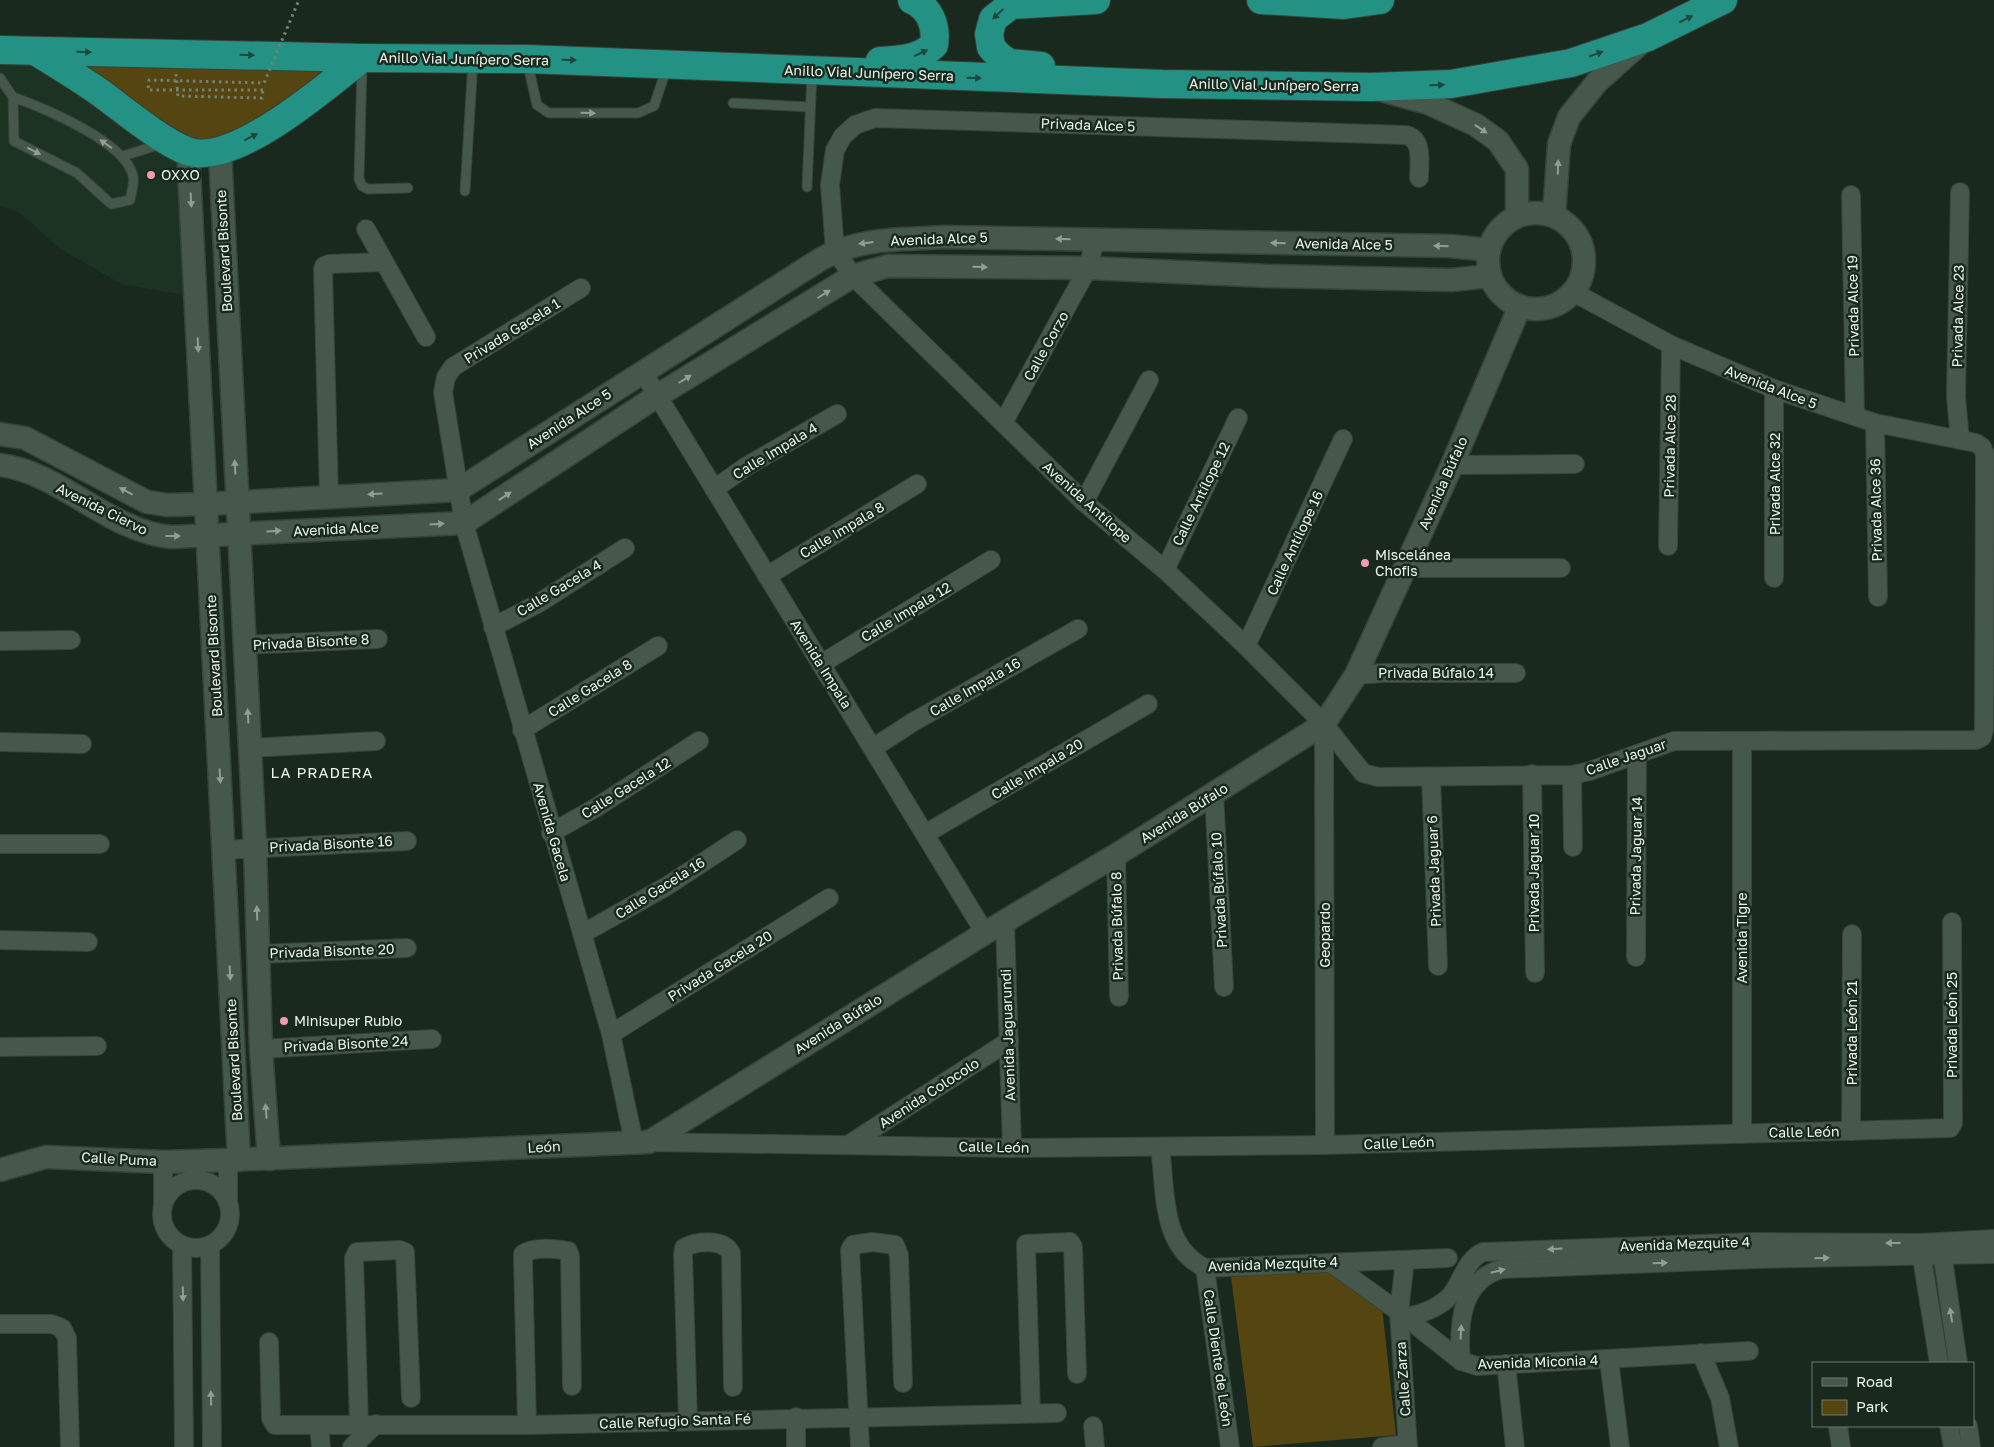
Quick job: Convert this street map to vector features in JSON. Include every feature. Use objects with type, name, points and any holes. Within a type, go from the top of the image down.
[{"type":"highway","points":[[716,66],[895,60],[917,56],[934,45],[936,36],[931,18],[922,4],[912,0]]},
{"type":"highway","points":[[1096,0],[1011,5],[993,19],[989,34],[991,47],[999,56],[1009,62],[1103,72],[1162,84]]},
{"type":"highway","points":[[1261,0],[1344,2],[1380,0]]},
{"type":"highway","name":"Anillo Vial Junípero Serra","points":[[0,50],[362,58],[527,58],[1162,84],[1371,87],[1451,84],[1562,64],[1648,36],[1723,0]]},
{"type":"highway","points":[[35,51],[179,146],[220,152],[277,123],[362,58]]},
{"type":"street","points":[[1554,215],[1559,144],[1569,117],[1597,82],[1648,36]]},
{"type":"street","points":[[1371,87],[1428,104],[1476,125],[1498,141],[1517,169],[1517,216]]},
{"type":"street","name":"Privada Alce 5","points":[[836,251],[830,185],[835,150],[843,136],[855,125],[875,118],[1405,135],[1413,137],[1418,143],[1419,178]]},
{"type":"street","name":"Boulevard Bisonte","points":[[179,146],[194,261],[223,850],[234,1160]]},
{"type":"street","name":"Boulevard Bisonte","points":[[220,152],[236,503],[255,848],[261,1049],[269,1159]]},
{"type":"street","name":"Privada Alce 23","points":[[1960,192],[1956,397],[1960,440]]},
{"type":"street","name":"Privada Alce 19","points":[[1851,195],[1855,416]]},
{"type":"street","points":[[1535,212],[1554,215],[1569,225],[1580,240],[1585,258],[1582,276],[1573,292],[1558,304],[1539,309],[1520,306],[1507,299],[1489,276],[1490,250],[1495,236],[1505,224],[1517,216],[1535,212]]},
{"type":"street","points":[[366,230],[426,337]]},
{"type":"street","name":"Avenida Alce 5","points":[[458,490],[836,251],[861,242],[945,237],[1450,246],[1490,250]]},
{"type":"street","name":"Calle Corzo","points":[[1003,423],[1088,268],[1095,240]]},
{"type":"street","name":"Avenida Antílope","points":[[836,251],[853,276],[1084,502],[1165,570],[1246,646],[1324,724]]},
{"type":"street","points":[[194,261],[224,258]]},
{"type":"street","points":[[329,497],[323,270],[324,266],[329,264],[384,262]]},
{"type":"street","name":"Avenida Alce 5","points":[[464,522],[657,396],[853,276],[888,266],[1088,268],[1269,276],[1451,280],[1489,276]]},
{"type":"street","name":"Privada Gacela 1","points":[[446,377],[453,367],[581,288]]},
{"type":"street","name":"Avenida Alce 5","points":[[1573,292],[1671,345],[1774,389],[1875,423],[1960,440],[1982,447],[1985,454],[1984,730],[1982,738]]},
{"type":"street","name":"Avenida Búfalo","points":[[642,1142],[1116,855],[1324,724],[1356,675],[1452,465],[1520,306]]},
{"type":"street","name":"Privada Alce 28","points":[[1668,546],[1671,345]]},
{"type":"street","name":"Avenida Impala","points":[[643,372],[985,933]]},
{"type":"street","name":"Avenida Gacela","points":[[446,377],[443,392],[464,522],[551,833],[642,1142]]},
{"type":"street","points":[[1084,502],[1150,380]]},
{"type":"street","name":"Privada Alce 32","points":[[1774,389],[1774,578]]},
{"type":"street","name":"Calle Impala 4","points":[[714,489],[747,466],[837,414]]},
{"type":"street","name":"Calle Antílope 12","points":[[1165,570],[1238,418]]},
{"type":"street","name":"Privada Alce 36","points":[[1875,423],[1878,597]]},
{"type":"street","name":"Avenida Ciervo","points":[[0,434],[25,438],[147,502],[167,505],[207,504]]},
{"type":"street","name":"Calle Antílope 16","points":[[1246,646],[1343,440]]},
{"type":"street","points":[[1452,465],[1575,464]]},
{"type":"street","name":"Avenida Ciervo","points":[[0,465],[14,467],[32,474],[146,532],[171,537],[208,535]]},
{"type":"street","name":"Calle Impala 8","points":[[767,576],[917,484]]},
{"type":"street","points":[[207,504],[458,490]]},
{"type":"street","name":"Avenida Alce","points":[[208,535],[464,522]]},
{"type":"street","name":"Calle Gacela 4","points":[[493,627],[539,603],[625,548]]},
{"type":"street","name":"Calle Impala 12","points":[[821,664],[991,560]]},
{"type":"street","points":[[1405,568],[1561,568]]},
{"type":"street","name":"Calle Impala 16","points":[[873,748],[913,722],[1078,629]]},
{"type":"street","name":"Privada Bisonte 8","points":[[244,645],[378,639]]},
{"type":"street","points":[[0,641],[71,640]]},
{"type":"street","name":"Calle Gacela 8","points":[[522,730],[658,646]]},
{"type":"street","name":"Privada Búfalo 14","points":[[1356,675],[1382,673],[1516,673]]},
{"type":"street","name":"Calle Impala 20","points":[[926,834],[1148,704]]},
{"type":"street","name":"Calle Jaguar","points":[[1324,724],[1363,773],[1378,777],[1572,775],[1590,771],[1674,741],[1976,740],[1982,738]]},
{"type":"street","name":"Geopardo","points":[[1324,724],[1325,1145]]},
{"type":"street","points":[[250,748],[376,741]]},
{"type":"street","name":"Calle Gacela 12","points":[[551,833],[597,807],[700,741]]},
{"type":"street","points":[[0,742],[82,744]]},
{"type":"street","name":"Avenida Tigre","points":[[1742,742],[1742,1134]]},
{"type":"street","name":"Privada Jaguar 14","points":[[1636,957],[1637,754]]},
{"type":"street","name":"Privada Jaguar 10","points":[[1532,774],[1535,973]]},
{"type":"street","points":[[1572,775],[1573,847]]},
{"type":"street","name":"Privada Jaguar 6","points":[[1431,776],[1438,966]]},
{"type":"street","name":"Privada Búfalo 10","points":[[1214,794],[1224,987]]},
{"type":"street","name":"Calle Gacela 16","points":[[582,934],[667,886],[737,840]]},
{"type":"street","name":"Privada Bisonte 16","points":[[223,850],[407,841]]},
{"type":"street","points":[[0,844],[100,844]]},
{"type":"street","name":"Privada Búfalo 8","points":[[1116,855],[1119,997]]},
{"type":"street","name":"Privada Gacela 20","points":[[611,1034],[830,898]]},
{"type":"street","name":"Avenida Jaguarundi","points":[[1005,922],[1012,1148]]},
{"type":"street","name":"Privada León 25","points":[[1950,1128],[1952,1122],[1952,922]]},
{"type":"street","name":"Privada León 21","points":[[1851,1131],[1852,934]]},
{"type":"street","points":[[0,940],[88,942]]},
{"type":"street","name":"Privada Bisonte 20","points":[[258,954],[407,948]]},
{"type":"street","name":"Privada Bisonte 24","points":[[261,1049],[432,1039]]},
{"type":"street","name":"Avenida Colocolo","points":[[848,1145],[1009,1041]]},
{"type":"street","points":[[0,1047],[96,1046]]},
{"type":"street","name":"Calle León","points":[[848,1145],[1012,1148],[1325,1145],[1950,1128]]},
{"type":"street","name":"León","points":[[234,1160],[642,1142],[848,1145]]},
{"type":"street","name":"Avenida Mezquite 4","points":[[1160,1147],[1170,1230],[1180,1250],[1196,1264],[1205,1268],[1448,1258]]},
{"type":"street","name":"Calle Puma","points":[[0,1170],[46,1158],[163,1162],[234,1160]]},
{"type":"street","points":[[228,1204],[234,1160]]},
{"type":"street","points":[[163,1162],[163,1204],[161,1214],[167,1232],[182,1245],[201,1248],[210,1245],[225,1232],[230,1213],[228,1204],[224,1195],[210,1182],[190,1180],[173,1188],[163,1204]]},
{"type":"street","name":"Avenida Mezquite 4","points":[[1461,1361],[1462,1318],[1471,1260],[1483,1252],[1579,1248],[1757,1251],[1920,1249],[1941,1248],[1994,1239]]},
{"type":"street","points":[[858,1447],[850,1250],[853,1245],[872,1242],[896,1244],[903,1383]]},
{"type":"street","points":[[1031,1413],[1026,1244],[1070,1242],[1074,1248],[1077,1374]]},
{"type":"street","points":[[688,1421],[683,1255],[684,1248],[691,1244],[720,1243],[728,1246],[731,1253],[733,1387]]},
{"type":"street","points":[[182,1245],[184,1447]]},
{"type":"street","points":[[210,1245],[212,1447]]},
{"type":"street","points":[[1579,1248],[1579,1266]]},
{"type":"street","points":[[1941,1248],[1958,1362]]},
{"type":"street","name":"Avenida Mezquite 4","points":[[1941,1248],[1994,1254]]},
{"type":"street","points":[[527,1425],[522,1259],[523,1254],[528,1251],[560,1249],[568,1251],[570,1256],[572,1386]]},
{"type":"street","points":[[1920,1249],[1939,1362]]},
{"type":"street","points":[[352,1447],[368,1425],[354,1258],[357,1252],[400,1250],[405,1252],[411,1398]]},
{"type":"street","name":"Avenida Mezquite 4","points":[[1402,1315],[1430,1310],[1468,1282],[1502,1269],[1579,1266],[1757,1251]]},
{"type":"street","name":"Calle Zarza","points":[[1404,1260],[1402,1315],[1408,1445]]},
{"type":"street","name":"Avenida Miconia 4","points":[[1331,1263],[1461,1361],[1477,1366],[1749,1351]]},
{"type":"street","name":"Calle Diente de León","points":[[1205,1268],[1230,1447]]},
{"type":"street","points":[[0,1324],[52,1324],[62,1328],[67,1338],[70,1447]]},
{"type":"street","name":"Calle Refugio Santa Fé","points":[[269,1342],[271,1418],[275,1425],[527,1425],[796,1417],[858,1418],[1057,1413]]},
{"type":"street","points":[[1701,1353],[1720,1398],[1729,1447]]},
{"type":"street","points":[[1609,1360],[1620,1447]]},
{"type":"street","points":[[1506,1364],[1515,1447]]},
{"type":"street","points":[[796,1417],[796,1447]]},
{"type":"street","points":[[320,1426],[322,1447]]},
{"type":"street","points":[[1093,1426],[1095,1447]]},
{"type":"street","points":[[1838,1427],[1841,1447]]},
{"type":"street","points":[[1949,1427],[1953,1447]]},
{"type":"street","points":[[1968,1427],[1971,1447]]},
{"type":"street","points":[[1382,1447],[1408,1445]]},
{"type":"lane","points":[[362,58],[359,179],[362,186],[368,189],[408,188]]},
{"type":"lane","points":[[465,191],[473,58]]},
{"type":"lane","points":[[527,58],[537,105],[549,112],[638,114],[654,106],[668,64]]},
{"type":"lane","points":[[807,188],[812,71]]},
{"type":"lane","points":[[0,78],[12,97],[14,140],[76,173],[111,204],[130,200],[134,177],[123,156],[78,125],[12,97]]},
{"type":"lane","points":[[733,103],[809,107]]},
{"type":"lane","points":[[123,156],[179,146]]},
{"type":"path","points":[[174,54],[178,96],[262,98],[263,90],[148,90],[149,80],[264,83],[299,0]]},
{"type":"shaded area","points":[[0,50],[35,51],[188,151],[195,297],[121,284],[59,248],[19,212],[0,206]]},
{"type":"green space","points":[[35,51],[362,58],[314,97],[188,151]]},
{"type":"green space","points":[[1326,1267],[1382,1307],[1396,1435],[1253,1447],[1231,1277]]},
{"type":"place","name":"OXXO","points":[[151,175]]},
{"type":"place","name":"Miscelánea Chofis","points":[[1365,563]]},
{"type":"place","name":"Minisuper Rubio","points":[[284,1021]]},
{"type":"district","name":"LA PRADERA","points":[[322,773]]}]
